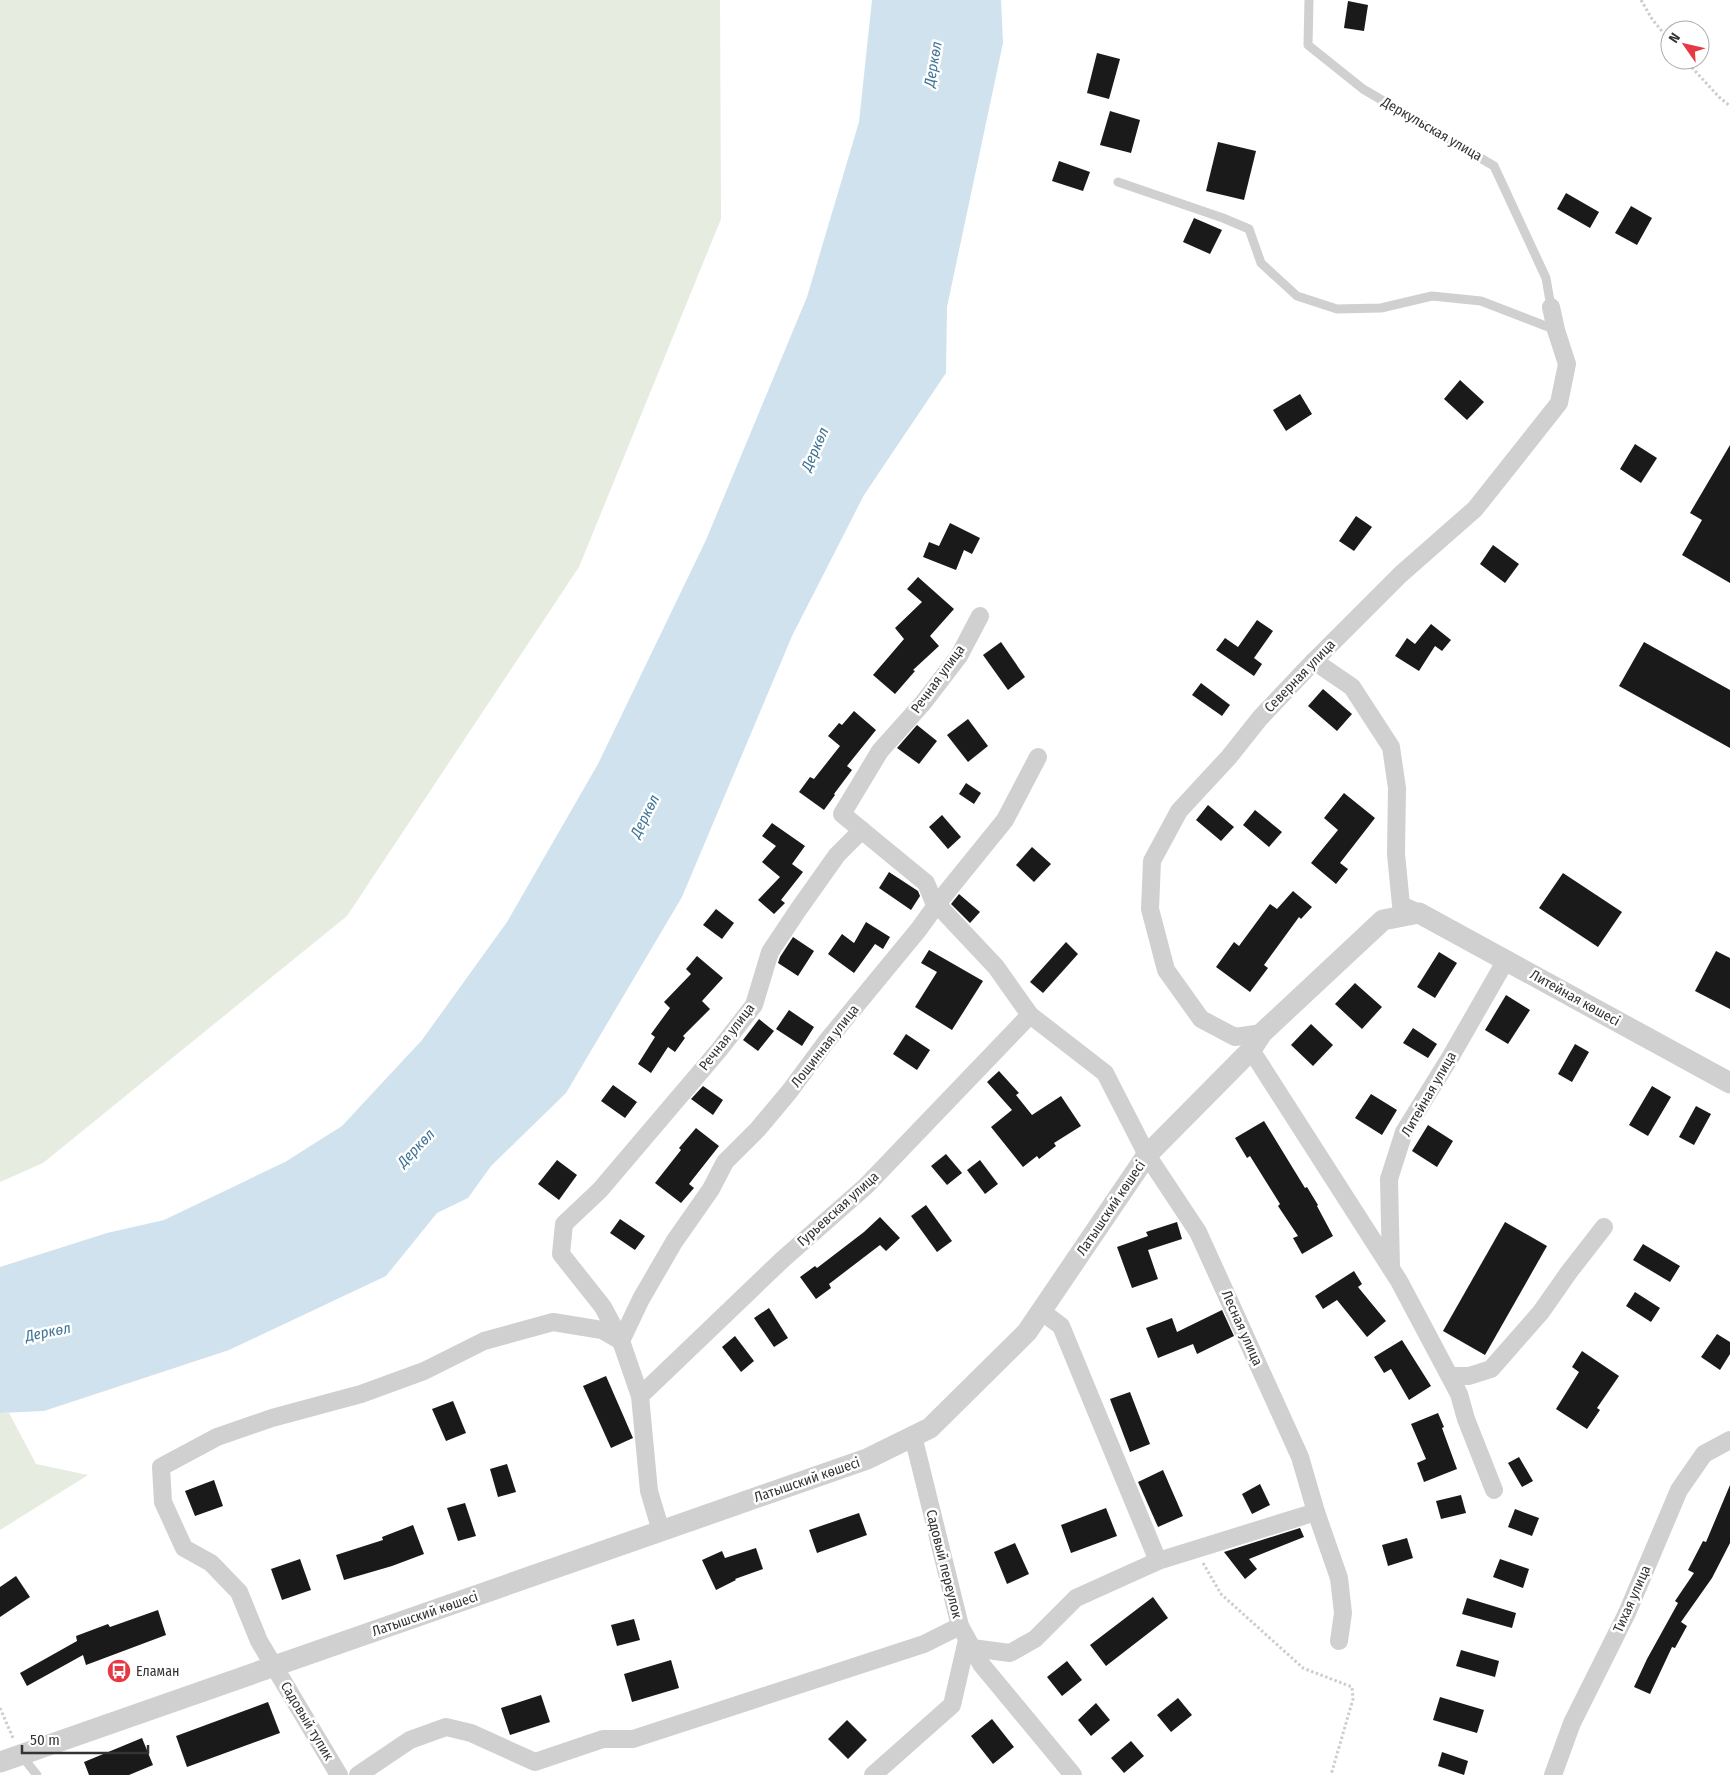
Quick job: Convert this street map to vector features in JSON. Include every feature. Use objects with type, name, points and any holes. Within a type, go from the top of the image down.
[{"type":"street","name":"Северная улица","points":[[1257,1042],[1235,1037],[1201,1019],[1166,970],[1150,909],[1152,861],[1179,811],[1229,757],[1260,718],[1314,660],[1401,574],[1475,509],[1559,403],[1567,364],[1551,308]]},
{"type":"street","name":"Речная улица","points":[[842,814],[880,751],[923,703],[959,656],[980,616]]},
{"type":"street","points":[[1314,660],[1352,687],[1391,747],[1397,788],[1396,854],[1401,905],[1419,913]]},
{"type":"street","name":"Лощинная улица","points":[[621,1341],[641,1299],[674,1242],[711,1189],[725,1162],[758,1129],[789,1092],[826,1042],[919,930],[937,904],[1005,820],[1038,757]]},
{"type":"street","name":"Лесная улица","points":[[842,814],[926,883],[933,900],[996,967],[1030,1015],[1105,1073],[1147,1155],[1198,1232],[1300,1457],[1316,1512],[1339,1578],[1343,1613],[1339,1641]]},
{"type":"street","name":"Речная улица","points":[[621,1341],[602,1307],[560,1254],[564,1224],[600,1190],[719,1050],[754,1004],[770,952],[837,855],[862,830]]},
{"type":"street","name":"Литейная көшесі","points":[[1419,913],[1730,1083]]},
{"type":"street","name":"Латышский көшесі","points":[[0,1762],[867,1459],[930,1428],[1027,1332],[1147,1155],[1257,1042],[1383,920],[1419,913]]},
{"type":"street","name":"Литейная улица","points":[[1391,1268],[1389,1180],[1404,1132],[1451,1056],[1506,960]]},
{"type":"street","name":"Гурьевская улица","points":[[640,1396],[782,1260],[866,1186],[1030,1015]]},
{"type":"street","name":"Литейная улица","points":[[1257,1042],[1391,1268],[1450,1376],[1459,1394],[1466,1419],[1494,1490]]},
{"type":"street","points":[[1450,1376],[1469,1376],[1491,1369],[1541,1312],[1604,1226]]},
{"type":"street","points":[[1041,1311],[1061,1326],[1158,1561]]},
{"type":"street","name":"Садовый тупик","points":[[339,1775],[259,1641],[238,1592],[211,1563],[184,1548],[163,1502],[161,1467],[217,1437],[272,1418],[360,1394],[424,1371],[484,1341],[544,1324],[553,1322],[602,1330],[621,1341]]},
{"type":"street","points":[[621,1341],[640,1396],[649,1491],[661,1531]]},
{"type":"street","name":"Садовый переулок","points":[[913,1436],[966,1638],[981,1664],[1073,1775]]},
{"type":"street","name":"Тихая улица","points":[[1553,1775],[1572,1723],[1627,1613],[1679,1490],[1704,1454],[1730,1440]]},
{"type":"street","points":[[358,1775],[410,1740],[446,1727],[471,1733],[535,1762],[603,1739],[633,1739],[924,1644],[966,1638],[1010,1653],[1035,1639],[1076,1598],[1158,1561],[1316,1512]]},
{"type":"street","points":[[873,1775],[952,1705],[966,1638]]},
{"type":"lane","name":"Деркульская улица","points":[[1309,0],[1308,45],[1364,89],[1494,166],[1546,278],[1551,308]]},
{"type":"lane","points":[[1118,182],[1223,218],[1248,229],[1261,263],[1297,296],[1337,310],[1381,308],[1432,296],[1481,301],[1556,330]]},
{"type":"lane","points":[[21,1754],[37,1775]]},
{"type":"path","points":[[1641,0],[1660,28]]},
{"type":"path","points":[[1694,70],[1730,106]]},
{"type":"path","points":[[1195,1549],[1221,1594],[1281,1649],[1303,1668],[1352,1687],[1353,1699],[1330,1775]]},
{"type":"path","points":[[0,1708],[21,1754]]},
{"type":"shaded area","points":[[0,0],[720,0],[721,219],[579,567],[347,916],[43,1163],[0,1182]]},
{"type":"shaded area","points":[[0,1413],[9,1413],[36,1464],[88,1475],[0,1530]]},
{"type":"water","name":"Деркөл","points":[[872,0],[1001,0],[1003,43],[947,307],[946,373],[864,495],[792,636],[682,897],[566,1093],[491,1166],[468,1198],[437,1213],[386,1276],[229,1350],[44,1411],[0,1413],[0,1267],[107,1233],[164,1220],[285,1162],[342,1126],[422,1040],[507,922],[598,764],[706,540],[807,297],[859,122]]},
{"type":"building","points":[[1348,1],[1368,5],[1364,31],[1344,28]]},
{"type":"building","points":[[1097,53],[1120,59],[1109,99],[1087,93]]},
{"type":"building","points":[[1110,111],[1140,120],[1131,153],[1100,145]]},
{"type":"building","points":[[1218,142],[1256,151],[1244,200],[1206,191]]},
{"type":"building","points":[[1059,161],[1090,172],[1083,191],[1052,181]]},
{"type":"building","points":[[1566,193],[1599,212],[1590,228],[1557,209]]},
{"type":"building","points":[[1631,206],[1652,218],[1637,245],[1615,233]]},
{"type":"building","points":[[1194,218],[1222,230],[1210,254],[1183,242]]},
{"type":"building","points":[[1460,380],[1484,402],[1467,420],[1444,399]]},
{"type":"building","points":[[1300,394],[1312,414],[1286,431],[1273,410]]},
{"type":"building","points":[[1635,444],[1657,458],[1641,483],[1620,469]]},
{"type":"building","points":[[1730,445],[1730,583],[1682,555],[1702,520],[1690,513]]},
{"type":"building","points":[[1356,516],[1372,527],[1354,551],[1339,541]]},
{"type":"building","points":[[950,523],[980,538],[972,554],[964,550],[956,570],[923,557],[929,542],[939,546]]},
{"type":"building","points":[[1493,545],[1519,564],[1505,583],[1480,564]]},
{"type":"building","points":[[918,577],[954,609],[930,636],[939,646],[913,670],[915,671],[895,694],[873,675],[904,639],[895,628],[922,602],[907,589]]},
{"type":"building","points":[[1257,620],[1273,631],[1254,658],[1262,664],[1254,676],[1216,650],[1225,638],[1238,647]]},
{"type":"building","points":[[1431,624],[1451,640],[1442,651],[1435,646],[1419,671],[1395,656],[1407,638],[1415,644]]},
{"type":"building","points":[[1001,642],[1025,677],[1008,690],[983,655]]},
{"type":"building","points":[[1644,642],[1730,690],[1730,748],[1619,686]]},
{"type":"building","points":[[1201,683],[1230,705],[1222,716],[1192,695]]},
{"type":"building","points":[[1323,689],[1352,714],[1337,731],[1308,706]]},
{"type":"building","points":[[854,711],[876,730],[847,766],[852,770],[824,810],[799,792],[810,777],[814,779],[840,746],[828,736],[839,723],[842,725]]},
{"type":"building","points":[[968,719],[988,746],[968,762],[947,735]]},
{"type":"building","points":[[917,725],[937,741],[919,764],[897,748]]},
{"type":"building","points":[[966,783],[981,793],[974,804],[959,794]]},
{"type":"building","points":[[1344,793],[1375,818],[1340,863],[1348,869],[1336,884],[1311,863],[1338,830],[1324,818]]},
{"type":"building","points":[[1208,805],[1234,827],[1221,841],[1196,820]]},
{"type":"building","points":[[1255,810],[1282,832],[1269,847],[1243,825]]},
{"type":"building","points":[[942,815],[961,837],[948,849],[929,827]]},
{"type":"building","points":[[772,823],[805,846],[792,864],[803,872],[781,900],[785,903],[774,914],[758,900],[780,877],[762,862],[776,846],[762,836]]},
{"type":"building","points":[[1032,847],[1051,864],[1034,882],[1016,865]]},
{"type":"building","points":[[889,872],[918,891],[920,896],[911,910],[879,888]]},
{"type":"building","points":[[1563,873],[1622,912],[1598,947],[1539,908]]},
{"type":"building","points":[[1293,891],[1312,907],[1301,919],[1299,917],[1264,965],[1268,968],[1250,992],[1216,967],[1234,942],[1239,946],[1270,904],[1277,909]]},
{"type":"building","points":[[959,894],[980,912],[970,923],[951,904]]},
{"type":"building","points":[[716,909],[734,923],[722,939],[703,925]]},
{"type":"building","points":[[866,922],[890,937],[883,949],[875,944],[854,973],[828,954],[842,934],[854,943]]},
{"type":"building","points":[[793,937],[814,951],[798,976],[778,963]]},
{"type":"building","points":[[1066,942],[1078,954],[1043,993],[1030,982]]},
{"type":"building","points":[[929,950],[983,981],[952,1030],[915,1007],[937,972],[921,963]]},
{"type":"building","points":[[1716,951],[1730,958],[1730,1009],[1695,991]]},
{"type":"building","points":[[1439,952],[1457,963],[1435,998],[1417,987]]},
{"type":"building","points":[[697,956],[723,978],[702,1001],[710,1009],[683,1036],[685,1038],[675,1052],[668,1047],[651,1073],[638,1064],[655,1037],[651,1034],[670,1008],[664,1002],[691,974],[686,969]]},
{"type":"building","points":[[1355,983],[1382,1007],[1362,1029],[1335,1004]]},
{"type":"building","points":[[1506,995],[1530,1010],[1508,1044],[1485,1030]]},
{"type":"building","points":[[789,1010],[814,1027],[802,1046],[776,1029]]},
{"type":"building","points":[[759,1019],[774,1031],[758,1051],[743,1040]]},
{"type":"building","points":[[1311,1024],[1333,1045],[1313,1066],[1291,1045]]},
{"type":"building","points":[[1413,1028],[1437,1044],[1428,1058],[1403,1043]]},
{"type":"building","points":[[906,1034],[930,1050],[917,1070],[893,1054]]},
{"type":"building","points":[[1575,1044],[1589,1052],[1572,1082],[1558,1074]]},
{"type":"building","points":[[999,1071],[1019,1093],[1016,1095],[1032,1115],[1061,1096],[1081,1126],[1054,1143],[1056,1146],[1039,1159],[1037,1156],[1023,1167],[991,1127],[1012,1110],[987,1082]]},
{"type":"building","points":[[613,1085],[637,1102],[625,1118],[601,1101]]},
{"type":"building","points":[[703,1086],[723,1100],[713,1115],[691,1099]]},
{"type":"building","points":[[1652,1086],[1671,1097],[1648,1136],[1629,1125]]},
{"type":"building","points":[[1371,1094],[1397,1110],[1382,1135],[1355,1118]]},
{"type":"building","points":[[1696,1106],[1711,1114],[1694,1145],[1679,1137]]},
{"type":"building","points":[[1264,1121],[1305,1188],[1307,1187],[1318,1205],[1333,1236],[1302,1254],[1293,1238],[1298,1236],[1278,1206],[1280,1204],[1250,1156],[1247,1158],[1235,1138]]},
{"type":"building","points":[[1428,1125],[1453,1141],[1437,1167],[1412,1151]]},
{"type":"building","points":[[696,1128],[719,1146],[689,1184],[694,1188],[681,1203],[655,1183],[681,1150],[679,1148]]},
{"type":"building","points":[[946,1154],[962,1173],[947,1185],[931,1166]]},
{"type":"building","points":[[557,1160],[577,1175],[559,1200],[538,1184]]},
{"type":"building","points":[[980,1160],[998,1184],[985,1194],[967,1170]]},
{"type":"building","points":[[926,1205],[952,1241],[937,1252],[911,1216]]},
{"type":"building","points":[[880,1217],[900,1238],[886,1251],[880,1245],[829,1284],[831,1288],[816,1299],[800,1277],[815,1266],[817,1268],[864,1232]]},
{"type":"building","points":[[620,1219],[645,1236],[635,1250],[610,1233]]},
{"type":"building","points":[[1177,1222],[1182,1239],[1148,1250],[1158,1279],[1132,1288],[1117,1247],[1148,1236],[1146,1232]]},
{"type":"building","points":[[1505,1222],[1547,1246],[1485,1355],[1443,1331]]},
{"type":"building","points":[[1643,1244],[1680,1266],[1670,1282],[1633,1260]]},
{"type":"building","points":[[1354,1271],[1362,1284],[1358,1287],[1386,1321],[1367,1337],[1337,1300],[1323,1309],[1315,1296]]},
{"type":"building","points":[[1635,1292],[1660,1308],[1651,1322],[1626,1306]]},
{"type":"building","points":[[769,1308],[788,1338],[774,1347],[754,1318]]},
{"type":"building","points":[[1222,1310],[1234,1336],[1197,1354],[1193,1344],[1158,1358],[1146,1328],[1172,1318],[1177,1332]]},
{"type":"building","points":[[1717,1334],[1730,1342],[1730,1354],[1720,1370],[1701,1357]]},
{"type":"building","points":[[735,1336],[754,1361],[741,1372],[722,1347]]},
{"type":"building","points":[[1402,1340],[1431,1386],[1409,1400],[1391,1369],[1384,1373],[1374,1357]]},
{"type":"building","points":[[1582,1351],[1619,1376],[1597,1408],[1600,1410],[1587,1429],[1556,1409],[1579,1372],[1572,1367]]},
{"type":"building","points":[[606,1376],[633,1438],[611,1448],[583,1386]]},
{"type":"building","points":[[1130,1392],[1150,1444],[1130,1452],[1110,1399]]},
{"type":"building","points":[[453,1401],[466,1433],[446,1441],[432,1409]]},
{"type":"building","points":[[1438,1413],[1457,1469],[1424,1482],[1417,1463],[1426,1459],[1411,1424]]},
{"type":"building","points":[[1519,1457],[1533,1481],[1522,1487],[1508,1463]]},
{"type":"building","points":[[507,1464],[516,1492],[498,1497],[490,1469]]},
{"type":"building","points":[[1163,1470],[1183,1516],[1158,1527],[1138,1482]]},
{"type":"building","points":[[214,1480],[223,1506],[195,1516],[185,1491]]},
{"type":"building","points":[[1260,1484],[1270,1505],[1252,1514],[1242,1494]]},
{"type":"building","points":[[1730,1485],[1730,1543],[1712,1578],[1681,1622],[1687,1626],[1675,1648],[1672,1647],[1650,1694],[1634,1687],[1678,1603],[1675,1601],[1694,1573],[1688,1570],[1703,1541],[1706,1542]]},
{"type":"building","points":[[1461,1495],[1466,1513],[1441,1519],[1436,1501]]},
{"type":"building","points":[[465,1503],[476,1536],[458,1541],[447,1508]]},
{"type":"building","points":[[1106,1508],[1117,1536],[1071,1553],[1061,1525]]},
{"type":"building","points":[[1515,1509],[1539,1518],[1532,1536],[1508,1527]]},
{"type":"building","points":[[859,1513],[867,1535],[817,1553],[809,1530]]},
{"type":"building","points":[[413,1525],[424,1554],[392,1566],[344,1580],[336,1555],[383,1540],[382,1537]]},
{"type":"building","points":[[1300,1528],[1304,1537],[1249,1559],[1257,1569],[1245,1579],[1224,1552]]},
{"type":"building","points":[[1407,1538],[1413,1558],[1388,1566],[1382,1545]]},
{"type":"building","points":[[1015,1543],[1029,1574],[1007,1584],[994,1552]]},
{"type":"building","points":[[756,1548],[763,1569],[735,1579],[716,1590],[702,1560],[722,1551],[725,1558]]},
{"type":"building","points":[[300,1559],[311,1590],[282,1600],[271,1569]]},
{"type":"building","points":[[1500,1559],[1529,1569],[1523,1588],[1493,1577]]},
{"type":"building","points":[[16,1576],[30,1597],[0,1617],[0,1587]]},
{"type":"building","points":[[1153,1597],[1168,1618],[1106,1666],[1090,1645]]},
{"type":"building","points":[[1467,1598],[1516,1613],[1512,1628],[1462,1614]]},
{"type":"building","points":[[158,1610],[166,1635],[86,1665],[83,1655],[27,1686],[20,1673],[77,1641],[76,1636],[108,1624],[110,1627]]},
{"type":"building","points":[[634,1619],[640,1640],[617,1646],[611,1625]]},
{"type":"building","points":[[1461,1650],[1499,1661],[1495,1677],[1456,1666]]},
{"type":"building","points":[[671,1660],[679,1688],[632,1702],[624,1674]]},
{"type":"building","points":[[1067,1661],[1082,1680],[1062,1696],[1047,1677]]},
{"type":"building","points":[[541,1695],[550,1722],[510,1735],[501,1708]]},
{"type":"building","points":[[1440,1697],[1484,1710],[1477,1733],[1433,1720]]},
{"type":"building","points":[[1178,1698],[1192,1715],[1171,1732],[1157,1715]]},
{"type":"building","points":[[268,1702],[280,1733],[187,1767],[176,1736]]},
{"type":"building","points":[[1096,1703],[1110,1720],[1091,1736],[1078,1720]]},
{"type":"building","points":[[992,1719],[1014,1747],[993,1764],[971,1736]]},
{"type":"building","points":[[847,1720],[867,1740],[848,1759],[828,1739]]},
{"type":"building","points":[[142,1738],[153,1765],[129,1775],[89,1775],[84,1762]]},
{"type":"building","points":[[1131,1741],[1144,1756],[1124,1773],[1111,1758]]},
{"type":"building","points":[[1442,1752],[1468,1761],[1464,1775],[1438,1766]]},
{"type":"place","name":"Еламан","points":[[119,1671]]}]
